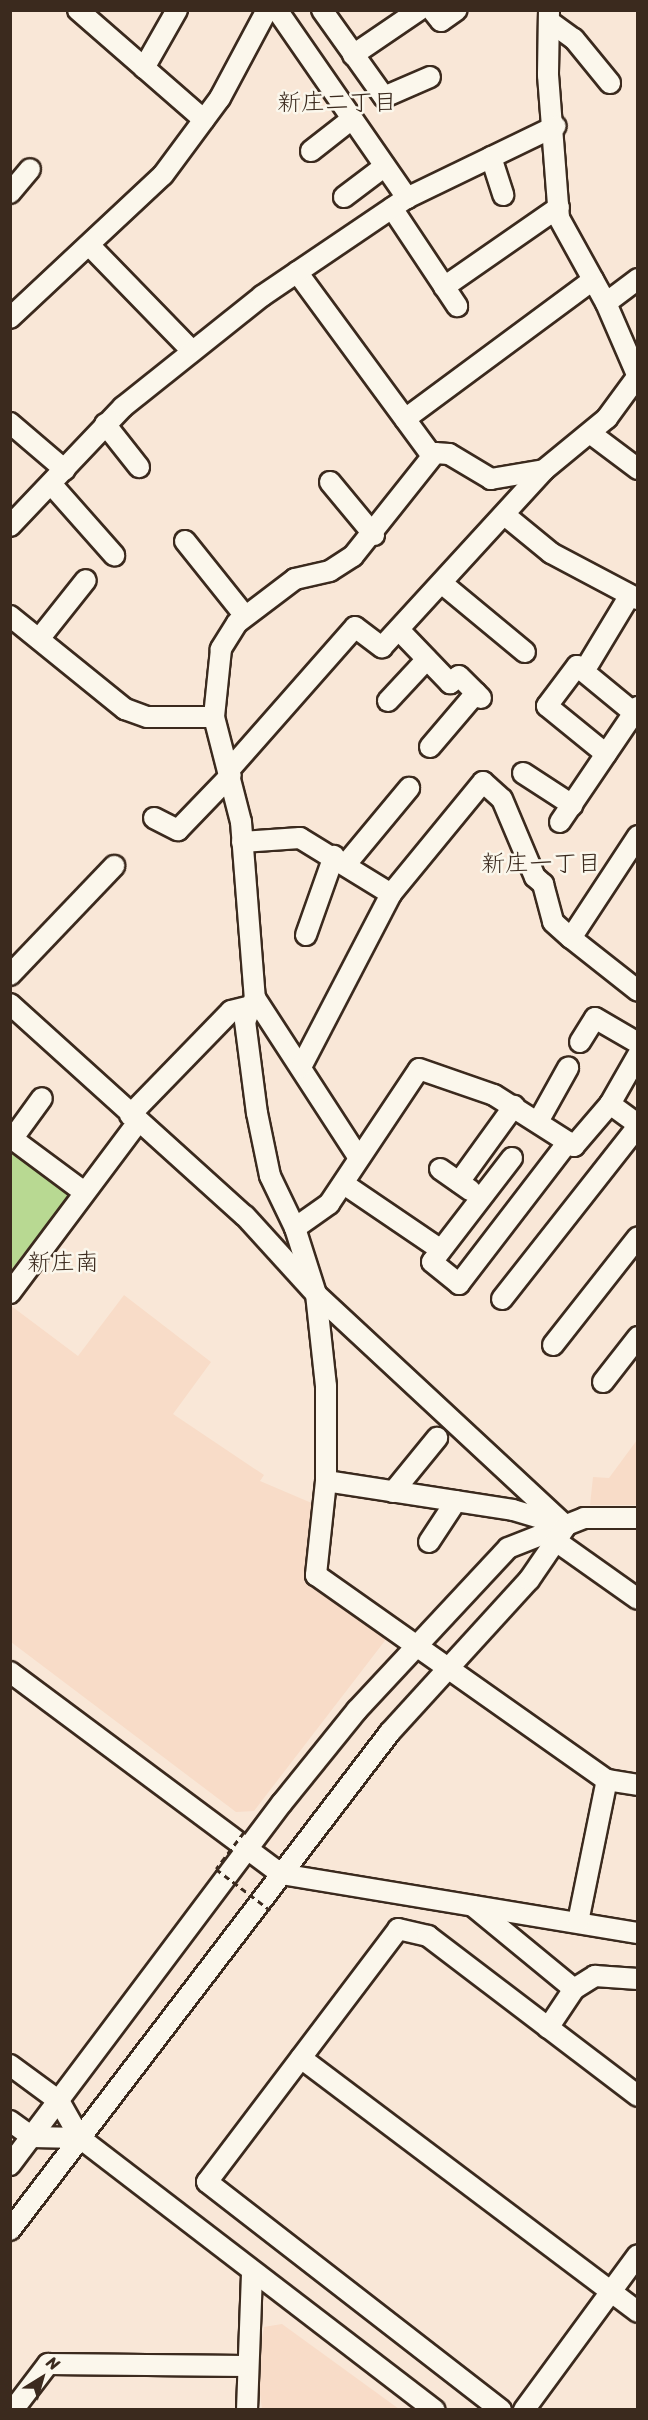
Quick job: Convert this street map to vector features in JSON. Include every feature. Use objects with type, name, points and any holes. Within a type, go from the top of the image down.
[{"type":"street","points":[[78,10],[204,120]]},
{"type":"street","points":[[144,68],[177,10]]},
{"type":"street","points":[[10,318],[91,247],[163,175],[204,120],[267,10]]},
{"type":"street","points":[[277,10],[385,166],[399,203],[444,287],[457,306]]},
{"type":"street","points":[[353,55],[419,10]]},
{"type":"street","points":[[432,10],[441,21],[457,10]]},
{"type":"street","points":[[326,12],[353,55],[384,97],[430,77]]},
{"type":"street","points":[[551,17],[574,39],[610,83]]},
{"type":"street","points":[[153,818],[178,830],[355,627],[382,647],[444,585],[544,470],[591,433],[637,377],[606,303],[559,218],[556,126],[548,75],[551,17]]},
{"type":"street","points":[[311,151],[352,119]]},
{"type":"street","points":[[10,526],[52,485],[105,424],[192,351],[297,272],[399,203],[556,126]]},
{"type":"street","points":[[491,157],[503,195]]},
{"type":"street","points":[[344,197],[385,166]]},
{"type":"street","points":[[13,185],[30,169]]},
{"type":"street","points":[[444,287],[559,207]]},
{"type":"street","points":[[91,247],[192,351]]},
{"type":"street","points":[[297,272],[432,456]]},
{"type":"street","points":[[606,303],[638,279]]},
{"type":"street","points":[[405,419],[593,280]]},
{"type":"street","points":[[10,423],[65,470]]},
{"type":"street","points":[[105,424],[139,467]]},
{"type":"street","points":[[591,433],[638,469]]},
{"type":"street","points":[[544,470],[492,479],[449,454],[432,456],[374,535],[330,571],[295,579],[245,616],[221,649],[214,717],[230,772],[242,842],[253,1002],[245,1021],[257,1113],[270,1176],[295,1228],[316,1294],[326,1386],[326,1481],[316,1575],[607,1780],[638,1785]]},
{"type":"street","points":[[330,482],[374,535]]},
{"type":"street","points":[[52,485],[114,555]]},
{"type":"street","points":[[506,516],[551,553],[634,597],[589,663]]},
{"type":"street","points":[[185,542],[245,616]]},
{"type":"street","points":[[39,639],[86,580]]},
{"type":"street","points":[[444,585],[525,652]]},
{"type":"street","points":[[10,616],[125,709],[147,717],[214,717]]},
{"type":"street","points":[[399,630],[450,683],[459,676],[478,695],[429,747]]},
{"type":"street","points":[[388,701],[427,659]]},
{"type":"street","points":[[560,822],[636,710],[577,666],[547,706],[606,754]]},
{"type":"street","points":[[523,773],[572,805]]},
{"type":"street","points":[[301,1067],[391,894],[483,782],[502,799],[535,878],[543,884],[553,922],[638,992]]},
{"type":"street","points":[[306,935],[340,860],[409,788]]},
{"type":"street","points":[[571,938],[638,836]]},
{"type":"street","points":[[242,842],[300,838],[340,860],[391,894]]},
{"type":"street","points":[[10,975],[114,866]]},
{"type":"street","points":[[253,1002],[301,1067],[360,1163],[329,1204],[295,1228]]},
{"type":"street","points":[[10,1293],[84,1192],[134,1118],[231,1011],[253,1002]]},
{"type":"street","points":[[10,1004],[245,1216],[316,1294],[561,1533],[638,1599]]},
{"type":"street","points":[[580,1042],[595,1018],[638,1043]]},
{"type":"street","points":[[357,1155],[418,1069],[514,1106],[539,1120],[573,1146],[610,1104],[638,1055]]},
{"type":"street","points":[[539,1120],[568,1068]]},
{"type":"street","points":[[42,1098],[12,1138],[84,1192]]},
{"type":"street","points":[[501,1299],[638,1125],[610,1104]]},
{"type":"street","points":[[441,1168],[465,1187],[514,1106]]},
{"type":"street","points":[[512,1158],[432,1262],[459,1284],[568,1142]]},
{"type":"street","points":[[344,1184],[441,1250]]},
{"type":"street","points":[[553,1345],[638,1237]]},
{"type":"street","points":[[603,1382],[638,1337]]},
{"type":"street","points":[[393,1491],[437,1438]]},
{"type":"street","points":[[326,1481],[456,1501],[561,1533]]},
{"type":"street","points":[[429,1542],[456,1501]]},
{"type":"street","points":[[10,2165],[245,1840],[417,1645],[508,1548],[561,1533],[584,1518],[638,1518]]},
{"type":"street","points":[[10,2230],[281,1874],[445,1666],[529,1580],[561,1533]]},
{"type":"street","points":[[10,1672],[245,1840],[281,1874],[638,1933]]},
{"type":"street","points":[[578,1922],[607,1780]]},
{"type":"street","points":[[471,1905],[574,1989]]},
{"type":"street","points":[[501,2409],[207,2182],[398,1929],[428,1936],[638,2096]]},
{"type":"street","points":[[548,2028],[574,1989],[595,1976],[638,1979]]},
{"type":"street","points":[[300,2058],[638,2312]]},
{"type":"street","points":[[10,2065],[58,2101],[80,2138],[252,2272],[435,2409]]},
{"type":"street","points":[[10,2121],[32,2137],[80,2138]]},
{"type":"street","points":[[524,2409],[638,2255]]},
{"type":"street","points":[[247,2409],[245,2366],[252,2272]]},
{"type":"street","points":[[13,2409],[48,2364],[245,2366]]},
{"type":"path","points":[[245,1840],[216,1869],[270,1910]]},
{"type":"shaded area","points":[[124,1295],[211,1362],[173,1414],[264,1475],[260,1481],[314,1504],[305,1583],[387,1638],[254,1811],[236,1812],[11,1642],[10,1305],[78,1356]]},
{"type":"shaded area","points":[[637,1440],[637,1505],[590,1505],[593,1477],[609,1478]]},
{"type":"shaded area","points":[[282,2324],[399,2409],[262,2410],[257,2369],[264,2327]]},
{"type":"green space","points":[[10,1143],[65,1185],[68,1197],[11,1270]]},
{"type":"district","name":"新庄二丁目","points":[[337,103]]},
{"type":"district","name":"新庄一丁目","points":[[541,864]]},
{"type":"district","name":"新庄南","points":[[63,1263]]}]
